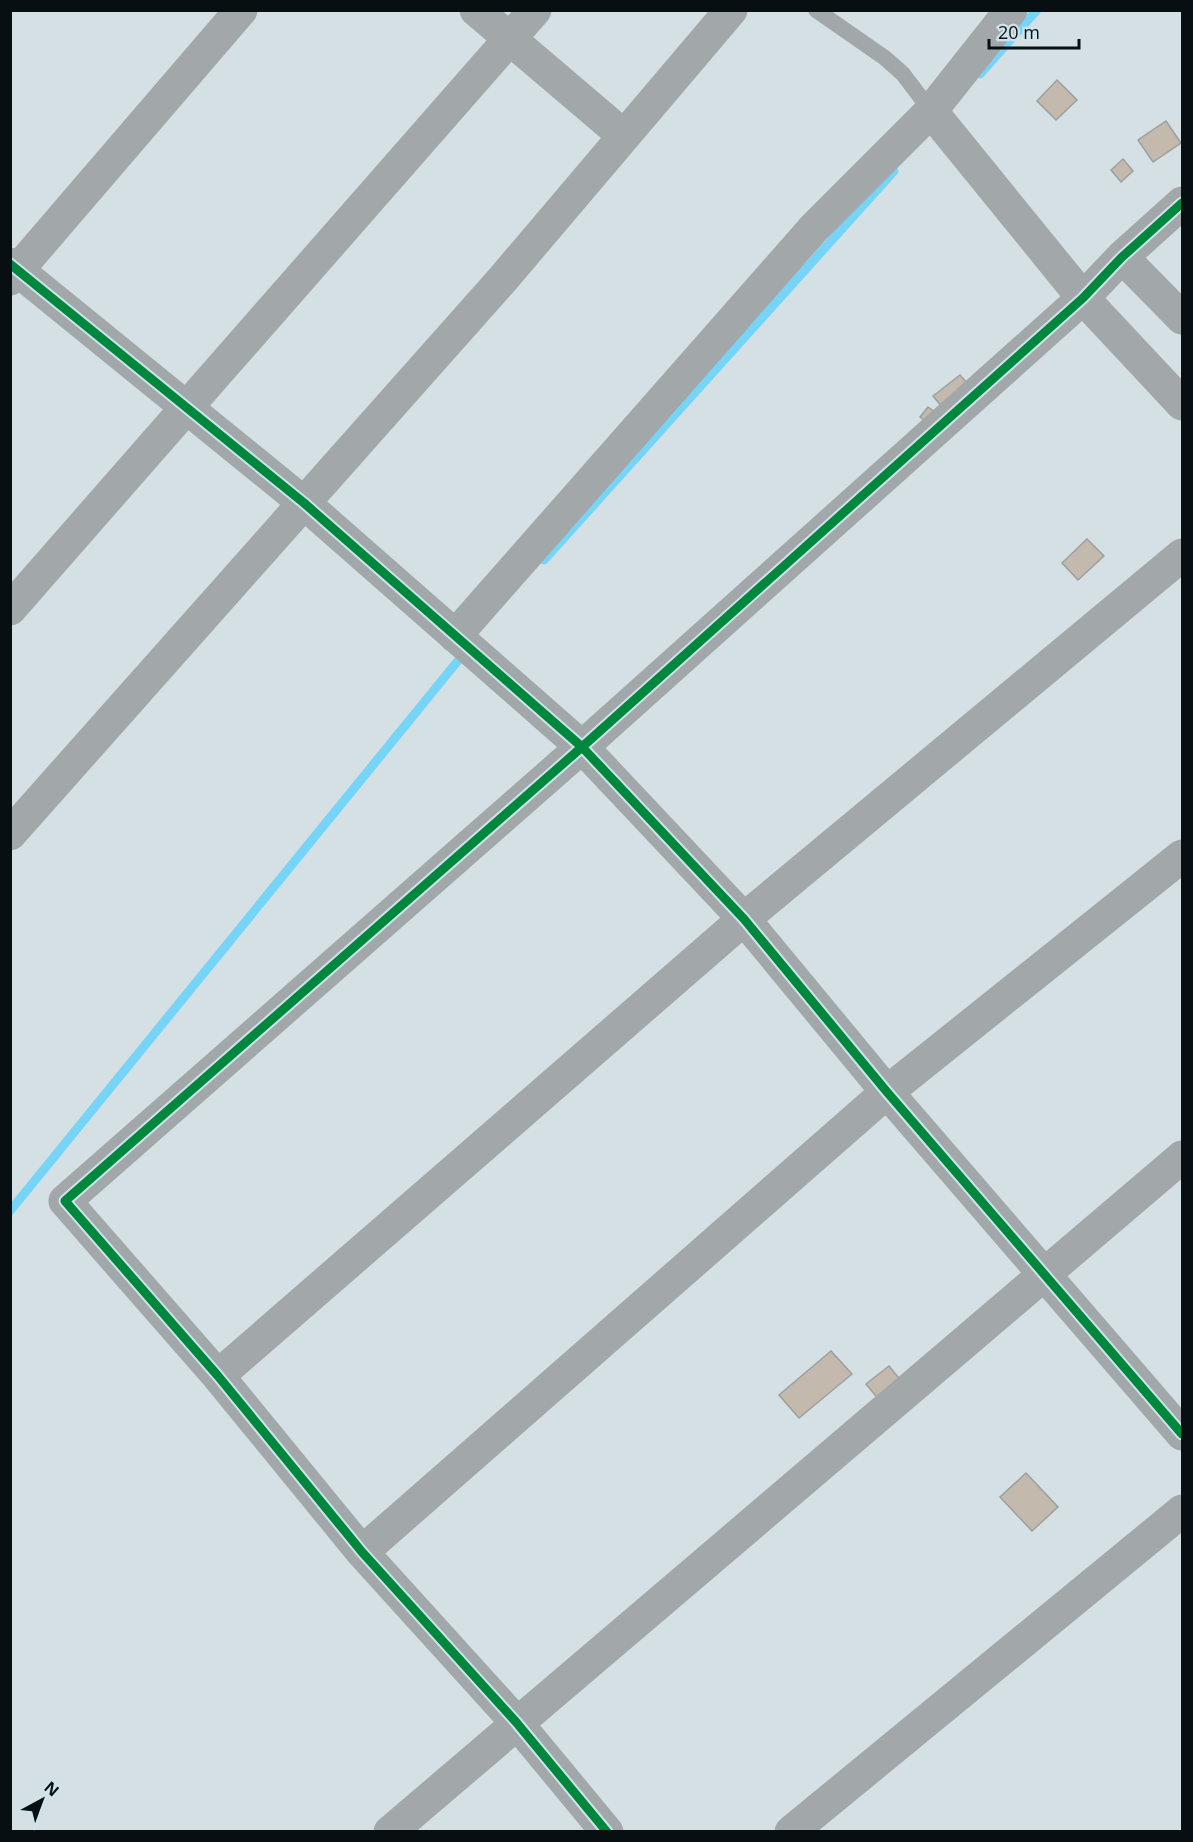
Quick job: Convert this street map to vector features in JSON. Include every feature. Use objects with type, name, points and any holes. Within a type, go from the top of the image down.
[{"type":"street","points":[[241,10],[13,271],[304,503],[582,747],[744,919],[887,1092],[1182,1434]]},
{"type":"street","points":[[476,10],[624,136]]},
{"type":"street","points":[[10,609],[535,10]]},
{"type":"street","points":[[10,834],[502,280],[731,10]]},
{"type":"street","points":[[455,636],[814,228],[930,111],[1011,10]]},
{"type":"street","points":[[930,111],[1083,298],[1182,404]]},
{"type":"street","points":[[607,1832],[516,1722],[362,1552],[218,1376],[65,1201],[582,747],[1083,298],[1122,257],[1182,203]]},
{"type":"street","points":[[1122,257],[1182,318]]},
{"type":"street","points":[[218,1376],[744,919],[1182,555]]},
{"type":"street","points":[[362,1552],[887,1092],[1182,856]]},
{"type":"street","points":[[390,1832],[516,1722],[1182,1157]]},
{"type":"street","points":[[791,1832],[1182,1511]]},
{"type":"lane","points":[[816,10],[885,58],[903,74],[930,111]]},
{"type":"building","points":[[1057,80],[1077,100],[1056,120],[1037,101]]},
{"type":"building","points":[[1166,121],[1181,143],[1153,162],[1138,140]]},
{"type":"building","points":[[1123,159],[1133,171],[1121,182],[1111,170]]},
{"type":"building","points":[[960,375],[975,392],[948,414],[933,396]]},
{"type":"building","points":[[928,407],[942,417],[934,428],[920,417]]},
{"type":"building","points":[[1087,539],[1104,556],[1078,580],[1062,563]]},
{"type":"building","points":[[831,1351],[852,1374],[799,1418],[779,1395]]},
{"type":"building","points":[[889,1366],[902,1382],[880,1401],[866,1384]]},
{"type":"building","points":[[1026,1473],[1058,1507],[1032,1531],[1000,1497]]},
{"type":"waterway","points":[[980,74],[1037,10]]},
{"type":"waterway","points":[[544,560],[894,171]]},
{"type":"waterway","points":[[10,1211],[465,652]]},
{"type":"cycle path","points":[[607,1832],[516,1722],[362,1552],[218,1376],[65,1201],[582,747],[1083,298],[1122,257],[1182,203]]},
{"type":"cycle path","points":[[10,264],[304,503],[582,747],[744,919],[887,1092],[1182,1434]]}]
